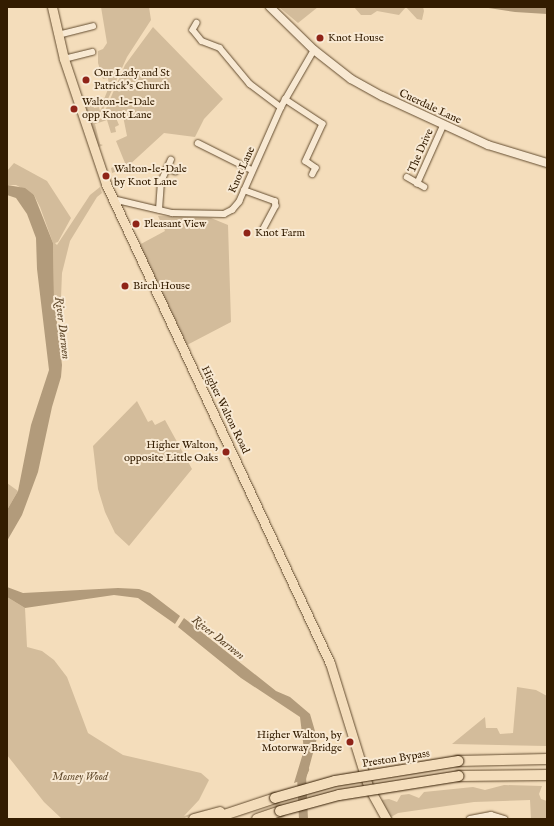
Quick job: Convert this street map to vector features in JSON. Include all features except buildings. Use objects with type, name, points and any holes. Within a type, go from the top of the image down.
[{"type":"highway","name":"Preston Bypass","points":[[253,805],[335,781],[458,761],[547,759]]},
{"type":"highway","points":[[257,819],[339,795],[459,776],[547,775]]},
{"type":"highway","points":[[194,819],[253,805]]},
{"type":"highway","points":[[212,819],[253,805]]},
{"type":"main road","name":"Higher Walton Road","points":[[52,7],[64,59],[92,146],[113,199],[330,662],[368,786],[386,819]]},
{"type":"main road","name":"Cuerdale Lane","points":[[270,7],[314,50],[351,79],[443,126],[488,145],[547,163]]},
{"type":"street","points":[[197,23],[192,30],[202,41],[220,48],[250,84],[281,107]]},
{"type":"street","points":[[58,35],[93,26]]},
{"type":"street","name":"Knot Lane","points":[[113,199],[159,210],[224,214],[235,208],[285,99],[314,50]]},
{"type":"street","points":[[64,59],[92,52]]},
{"type":"street","points":[[285,99],[323,124],[306,161],[316,168],[313,174]]},
{"type":"street","name":"The Drive","points":[[417,184],[443,126]]},
{"type":"street","points":[[198,143],[252,170]]},
{"type":"street","points":[[159,210],[161,182],[171,160]]},
{"type":"street","points":[[167,168],[175,171]]},
{"type":"street","points":[[407,176],[417,184],[424,187]]},
{"type":"street","points":[[244,190],[275,201],[276,206],[262,230]]},
{"type":"street","points":[[470,819],[491,815],[504,819]]},
{"type":"green space","points":[[101,7],[149,7],[151,20],[127,57],[103,110],[101,112],[86,116],[81,99],[90,97],[94,108],[99,107],[100,111],[103,105],[101,100],[104,99],[109,87],[108,78],[103,79],[98,63],[98,51],[103,49],[107,43]]},
{"type":"green space","points":[[279,7],[318,7],[298,23]]},
{"type":"green space","points":[[354,7],[406,7],[399,15],[377,11],[371,15],[361,15]]},
{"type":"green space","points":[[406,7],[423,7],[424,11],[422,20],[417,19]]},
{"type":"green space","points":[[153,27],[223,99],[204,119],[195,137],[164,133],[127,167],[112,173],[111,168],[125,163],[116,141],[127,136],[123,116],[116,118],[119,125],[115,127],[116,132],[111,133],[107,120],[95,124],[100,144],[103,145],[97,148],[87,118],[104,113],[125,65]]},
{"type":"green space","points":[[14,163],[47,181],[71,218],[58,242],[55,243],[57,245],[90,195],[100,187],[102,193],[97,197],[70,241],[62,273],[61,298],[54,298],[53,243],[40,207],[34,195],[16,185],[7,185],[7,171]]},
{"type":"green space","points":[[158,216],[211,218],[228,225],[231,322],[187,345],[139,245],[165,231]]},
{"type":"green space","points":[[137,401],[148,422],[152,420],[155,425],[165,420],[192,469],[129,546],[115,533],[105,512],[98,489],[93,446]]},
{"type":"green space","points":[[7,483],[18,491],[7,510]]},
{"type":"green space","name":"Mosney Wood","points":[[7,597],[25,608],[27,647],[42,651],[54,660],[67,677],[88,733],[123,755],[201,773],[209,780],[199,800],[184,816],[208,809],[182,819],[62,819],[44,802],[7,755]]},
{"type":"green space","points":[[517,687],[536,690],[547,696],[547,746],[452,744],[485,717],[486,728],[497,728],[500,734],[513,733]]},
{"type":"green space","points":[[504,785],[542,786],[539,794],[541,799],[547,801],[547,819],[531,819],[530,800],[474,802],[398,813],[391,817],[381,800],[389,799],[397,802],[401,795],[409,794],[419,798],[424,792],[473,787],[485,790]]},
{"type":"shaded area","points":[[482,7],[547,7],[547,14],[515,12]]},
{"type":"shaded area","name":"River Darwen","points":[[7,185],[25,188],[34,195],[53,243],[54,298],[62,365],[61,377],[52,407],[38,472],[22,515],[7,541],[7,510],[18,491],[31,425],[49,370],[37,269],[36,238],[27,214],[16,198],[7,195]]},
{"type":"shaded area","name":"River Darwen","points":[[7,587],[23,593],[118,588],[139,589],[150,593],[180,616],[175,624],[138,598],[114,595],[25,608],[7,597]]},
{"type":"shaded area","name":"River Darwen","points":[[184,618],[276,691],[290,697],[310,714],[317,738],[306,779],[294,783],[304,750],[300,717],[241,678],[178,627]]},
{"type":"waterway","name":"River Darwen","points":[[303,819],[301,775],[304,769]]},
{"type":"place","name":"Knot House","points":[[320,38]]},
{"type":"place","name":"Our Lady and St Patrick's Church","points":[[86,80]]},
{"type":"place","name":"Walton-le-Dale opp Knot Lane","points":[[74,109]]},
{"type":"place","name":"Walton-le-Dale by Knot Lane","points":[[106,176]]},
{"type":"place","name":"Pleasant View","points":[[136,224]]},
{"type":"place","name":"Knot Farm","points":[[247,233]]},
{"type":"place","name":"Birch House","points":[[125,286]]},
{"type":"place","name":"Higher Walton, opposite Little Oaks","points":[[226,452]]},
{"type":"place","name":"Higher Walton, by Motorway Bridge","points":[[350,742]]}]
